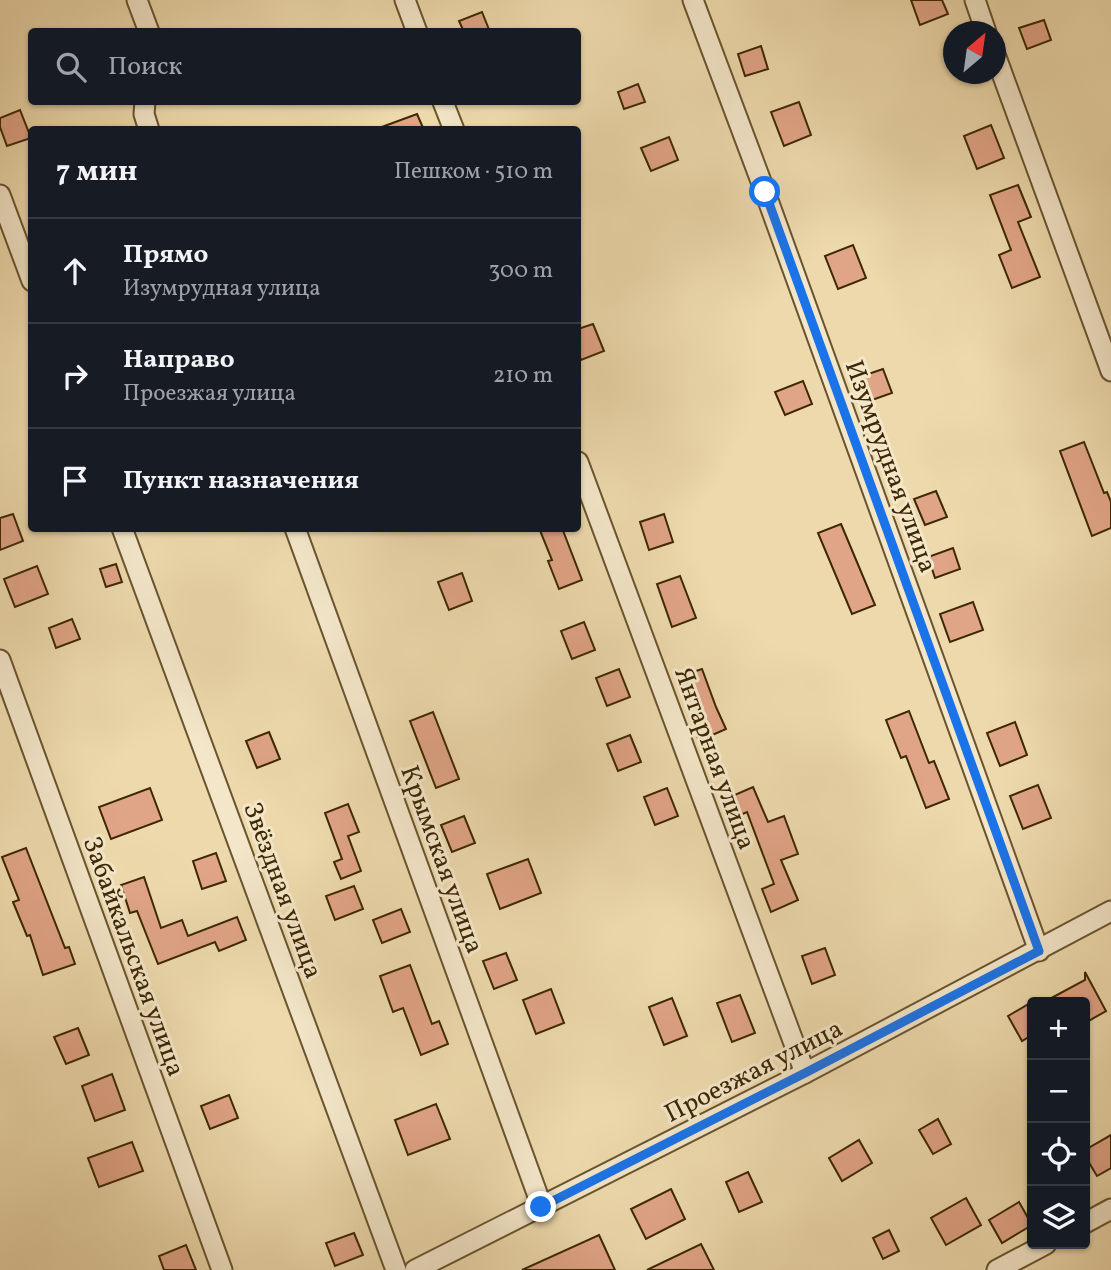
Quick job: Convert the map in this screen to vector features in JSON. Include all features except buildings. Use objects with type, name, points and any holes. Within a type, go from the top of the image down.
[{"type":"street","points":[[137,0],[148,28]]},
{"type":"street","points":[[405,0],[416,28]]},
{"type":"street","name":"Изумрудная улица","points":[[693,0],[1039,951]]},
{"type":"street","points":[[975,0],[982,21]]},
{"type":"street","points":[[1006,84],[1111,371]]},
{"type":"street","points":[[145,105],[148,126]]},
{"type":"street","points":[[444,105],[452,126]]},
{"type":"street","points":[[0,195],[28,270]]},
{"type":"street","name":"Янтарная улица","points":[[581,470],[805,1073]]},
{"type":"street","name":"Звёздная улица","points":[[123,532],[396,1270]]},
{"type":"street","name":"Крымская улица","points":[[296,532],[541,1207]]},
{"type":"street","name":"Забайкальская улица","points":[[0,660],[222,1270]]},
{"type":"street","name":"Проезжая улица","points":[[415,1270],[805,1073],[1111,911]]},
{"type":"street","points":[[1090,1220],[1111,1209]]},
{"type":"street","points":[[997,1270],[1037,1249]]},
{"type":"route","points":[[541,1207],[1039,951],[765,192]]}]
